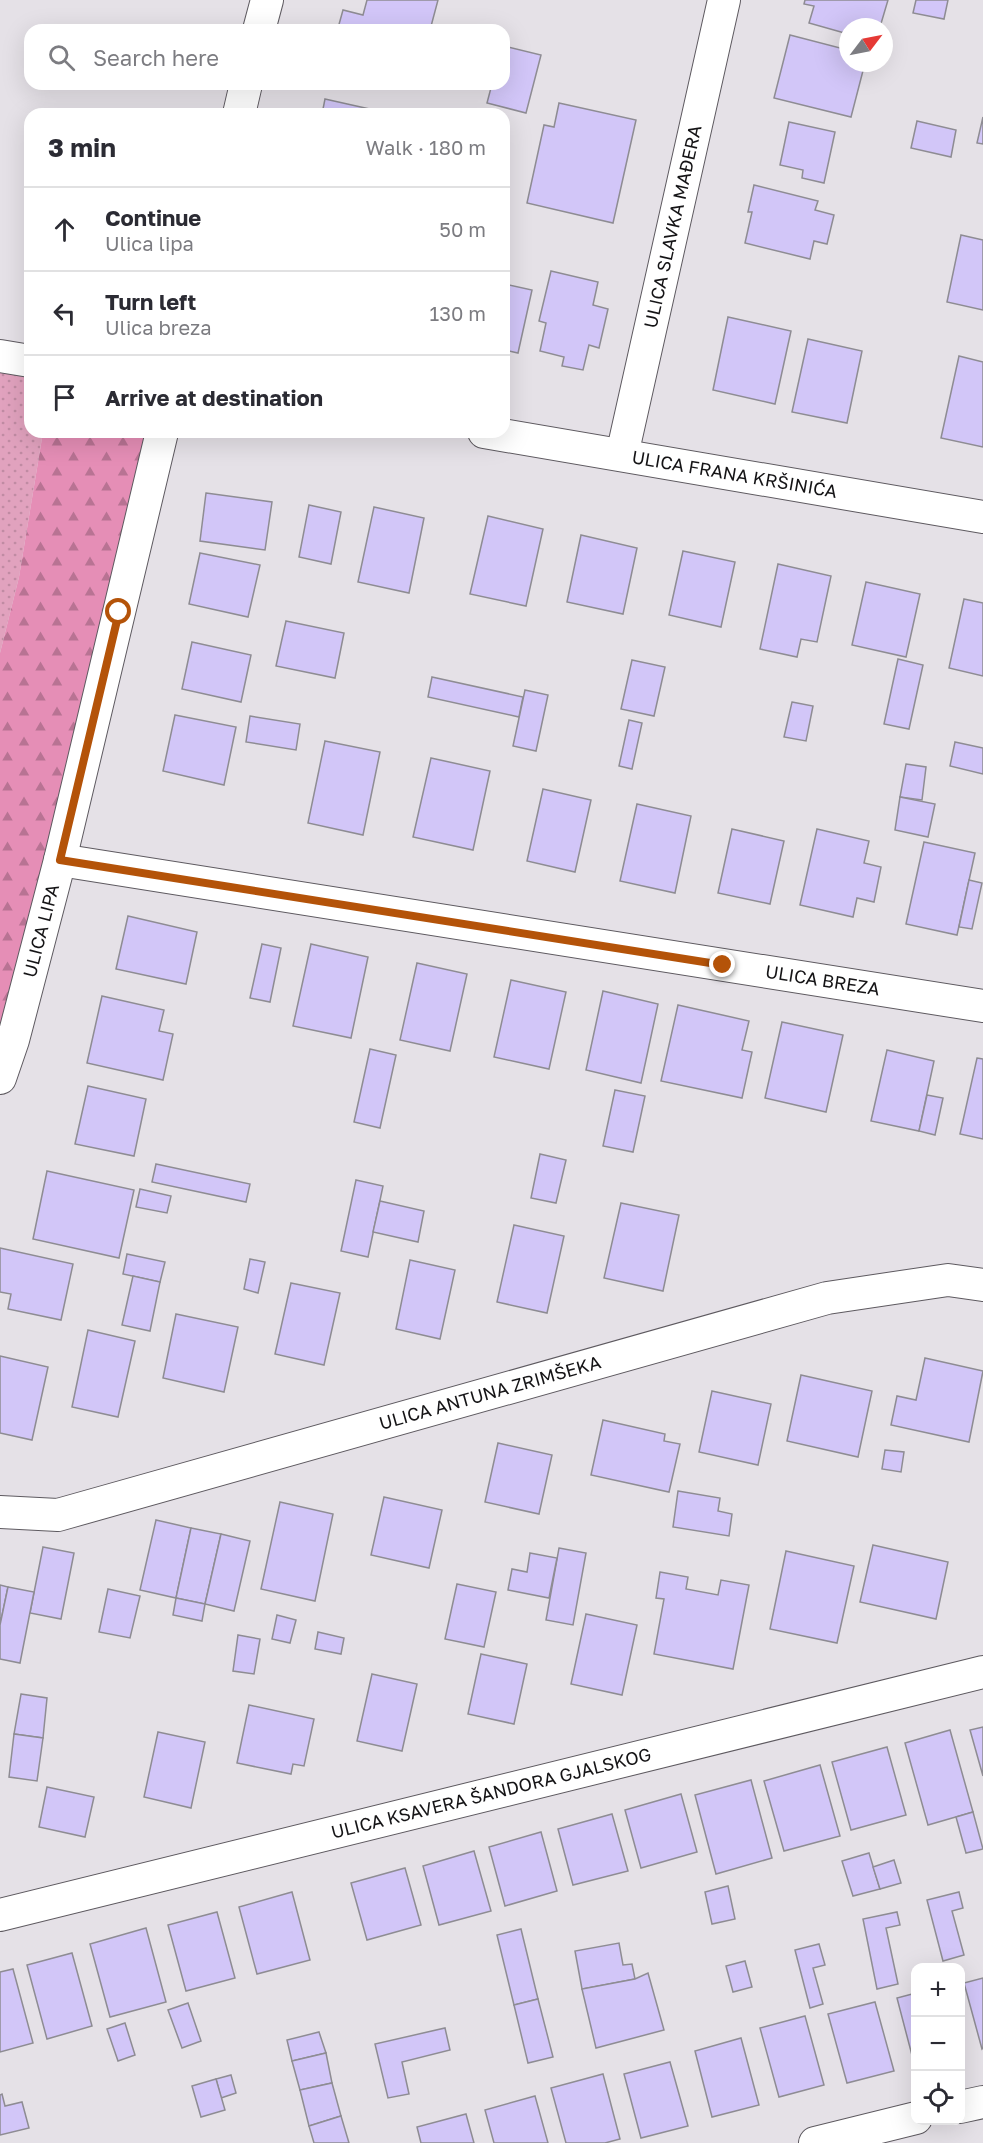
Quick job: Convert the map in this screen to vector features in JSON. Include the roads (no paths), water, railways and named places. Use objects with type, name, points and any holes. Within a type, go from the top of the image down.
[{"type":"street","points":[[261,24],[267,0]]},
{"type":"street","name":"ULICA SLAVKA MAĐERA","points":[[622,455],[724,0]]},
{"type":"street","points":[[240,108],[245,90]]},
{"type":"street","points":[[0,356],[24,360]]},
{"type":"street","name":"ULICA FRANA KRŠINIĆA","points":[[510,436],[983,517]]},
{"type":"street","name":"ULICA LIPA","points":[[0,1078],[14,1040],[60,860],[161,438]]},
{"type":"street","name":"ULICA BREZA","points":[[60,860],[983,1006]]},
{"type":"street","name":"ULICA ANTUNA ZRIMŠEKA","points":[[0,1512],[58,1515],[827,1298],[948,1280],[983,1285]]},
{"type":"street","name":"ULICA KSAVERA ŠANDORA GJALSKOG","points":[[0,1916],[983,1672]]},
{"type":"street","points":[[965,2106],[983,2102]]},
{"type":"street","points":[[815,2143],[911,2119]]}]
